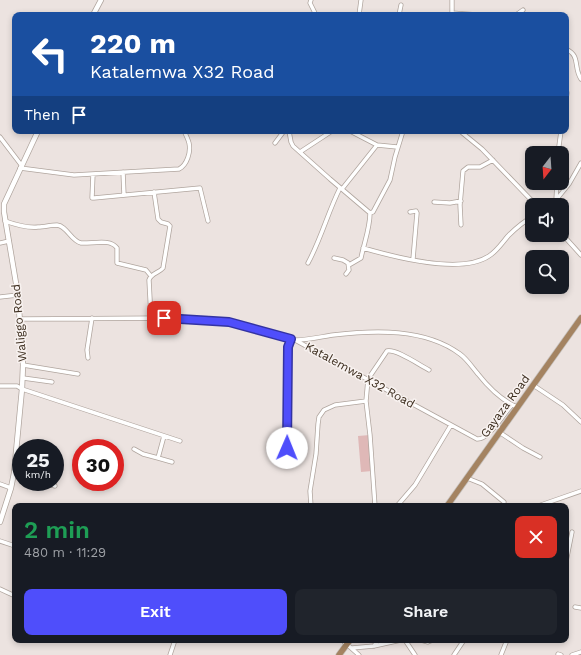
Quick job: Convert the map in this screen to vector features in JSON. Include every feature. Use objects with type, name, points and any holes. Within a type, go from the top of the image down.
[{"type":"main road","name":"Gayaza Road","points":[[449,503],[581,318]]},
{"type":"main road","points":[[339,655],[348,643]]},
{"type":"street","points":[[95,12],[101,0]]},
{"type":"street","points":[[311,0],[310,3],[314,12]]},
{"type":"street","points":[[360,12],[362,0]]},
{"type":"street","points":[[452,0],[452,12]]},
{"type":"street","points":[[400,12],[401,5]]},
{"type":"street","points":[[569,51],[576,55],[578,75],[581,79]]},
{"type":"street","points":[[578,63],[581,58]]},
{"type":"street","name":"Waliggo Road","points":[[17,439],[23,365],[18,295],[5,221],[4,204],[37,134]]},
{"type":"street","points":[[0,138],[21,167],[74,175],[181,168],[186,162],[189,151],[189,143],[185,134]]},
{"type":"street","points":[[275,143],[282,134]]},
{"type":"street","points":[[290,134],[292,144],[300,152],[370,213]]},
{"type":"street","points":[[300,152],[327,134]]},
{"type":"street","points":[[356,134],[377,145],[397,147]]},
{"type":"street","points":[[349,265],[360,260],[370,223],[370,213],[389,183],[401,134]]},
{"type":"street","points":[[463,134],[493,160],[529,198]]},
{"type":"street","points":[[559,146],[561,134]]},
{"type":"street","points":[[308,263],[315,250],[331,207],[341,188],[377,145]]},
{"type":"street","points":[[461,225],[460,201],[464,169],[468,167],[480,167],[493,160]]},
{"type":"street","points":[[558,198],[569,184],[581,163]]},
{"type":"street","points":[[123,172],[124,195]]},
{"type":"street","points":[[93,174],[93,198],[200,188],[208,221]]},
{"type":"street","points":[[151,318],[149,280],[152,276],[161,271],[164,266],[170,226],[158,219],[154,192]]},
{"type":"street","points":[[434,202],[450,203],[460,201]]},
{"type":"street","points":[[410,212],[417,212],[413,259]]},
{"type":"street","points":[[5,221],[19,226],[32,228],[58,226],[64,229],[74,240],[80,242],[107,243],[113,245],[117,248],[117,262],[146,270],[152,276]]},
{"type":"street","points":[[363,248],[389,255],[441,264],[456,264],[486,258],[496,251],[508,237],[525,222]]},
{"type":"street","points":[[0,243],[9,241]]},
{"type":"street","points":[[569,242],[581,255]]},
{"type":"street","points":[[334,258],[343,260],[349,265]]},
{"type":"street","points":[[346,274],[349,270],[349,265]]},
{"type":"street","points":[[0,297],[18,295]]},
{"type":"street","points":[[88,358],[87,350],[92,318]]},
{"type":"street","name":"Katalemwa X32 Road","points":[[20,319],[151,318],[229,322],[293,339],[473,437],[480,439],[490,432],[512,405]]},
{"type":"street","points":[[287,448],[288,347],[293,339],[357,333],[396,333],[429,338],[447,345],[462,356],[489,387],[504,401],[518,407]]},
{"type":"street","points":[[375,503],[366,402],[368,379],[376,364],[387,350],[395,352],[429,370]]},
{"type":"street","points":[[23,365],[78,374]]},
{"type":"street","points":[[23,378],[52,382]]},
{"type":"street","points":[[533,385],[563,405],[581,422]]},
{"type":"street","points":[[0,386],[17,386],[22,389],[180,441]]},
{"type":"street","points":[[311,503],[310,491],[316,454],[317,429],[320,417],[324,410],[329,407],[341,404],[366,402]]},
{"type":"street","points":[[400,503],[415,485],[451,425]]},
{"type":"street","points":[[499,432],[540,457]]},
{"type":"street","points":[[158,458],[164,436]]},
{"type":"street","points":[[134,449],[143,454],[172,462]]},
{"type":"street","points":[[467,478],[482,484],[504,502]]},
{"type":"street","name":"Waliggo Road","points":[[0,522],[12,483]]},
{"type":"street","points":[[0,484],[11,488]]},
{"type":"street","points":[[547,503],[581,491]]},
{"type":"street","points":[[569,547],[572,532]]},
{"type":"street","points":[[0,541],[12,545]]},
{"type":"street","points":[[0,589],[12,595]]},
{"type":"street","points":[[575,607],[581,608]]},
{"type":"street","points":[[170,655],[174,643]]},
{"type":"street","points":[[348,643],[374,646],[387,643]]},
{"type":"street","points":[[348,643],[359,655]]},
{"type":"street","points":[[407,643],[414,655]]},
{"type":"street","points":[[454,655],[462,643]]},
{"type":"street","points":[[501,655],[506,643]]},
{"type":"street","points":[[572,655],[581,652]]},
{"type":"shaded area","points":[[370,435],[372,471],[361,472],[358,436]]},
{"type":"route","points":[[164,318],[229,322],[291,339],[288,347],[287,448]]}]
